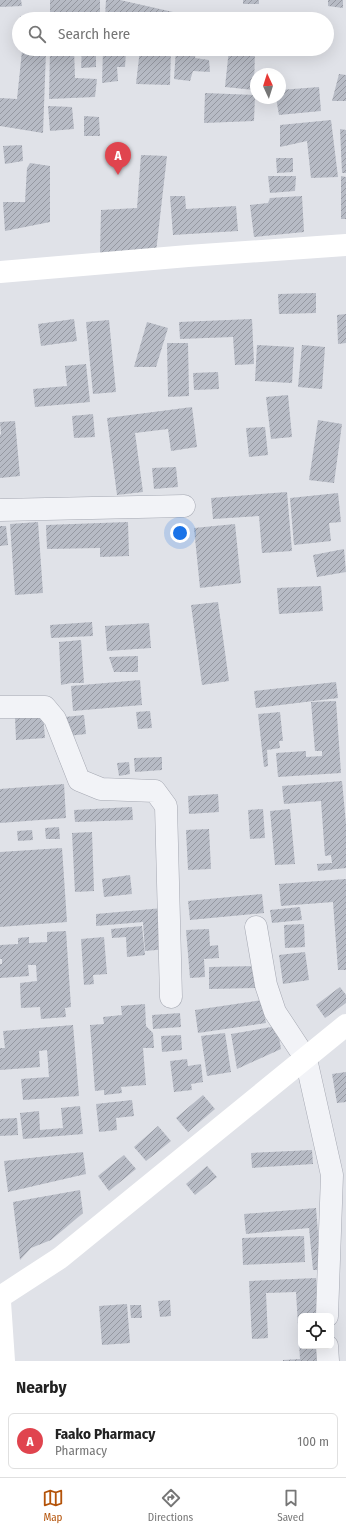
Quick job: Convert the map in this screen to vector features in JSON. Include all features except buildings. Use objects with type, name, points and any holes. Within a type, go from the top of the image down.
[{"type":"street","points":[[0,272],[188,256],[346,245]]},
{"type":"street","points":[[0,510],[184,506]]},
{"type":"street","points":[[0,707],[45,707],[55,719],[79,780],[101,789],[155,791],[166,806],[171,997]]},
{"type":"street","points":[[256,927],[266,985],[275,1012],[306,1059],[332,1175],[326,1313]]},
{"type":"street","points":[[0,1298],[60,1258],[346,1025]]},
{"type":"street","points":[[0,1302],[2,1360]]},
{"type":"street","points":[[327,1349],[328,1361]]},
{"type":"place","name":"Faako Pharmacy","points":[[118,175]]}]
